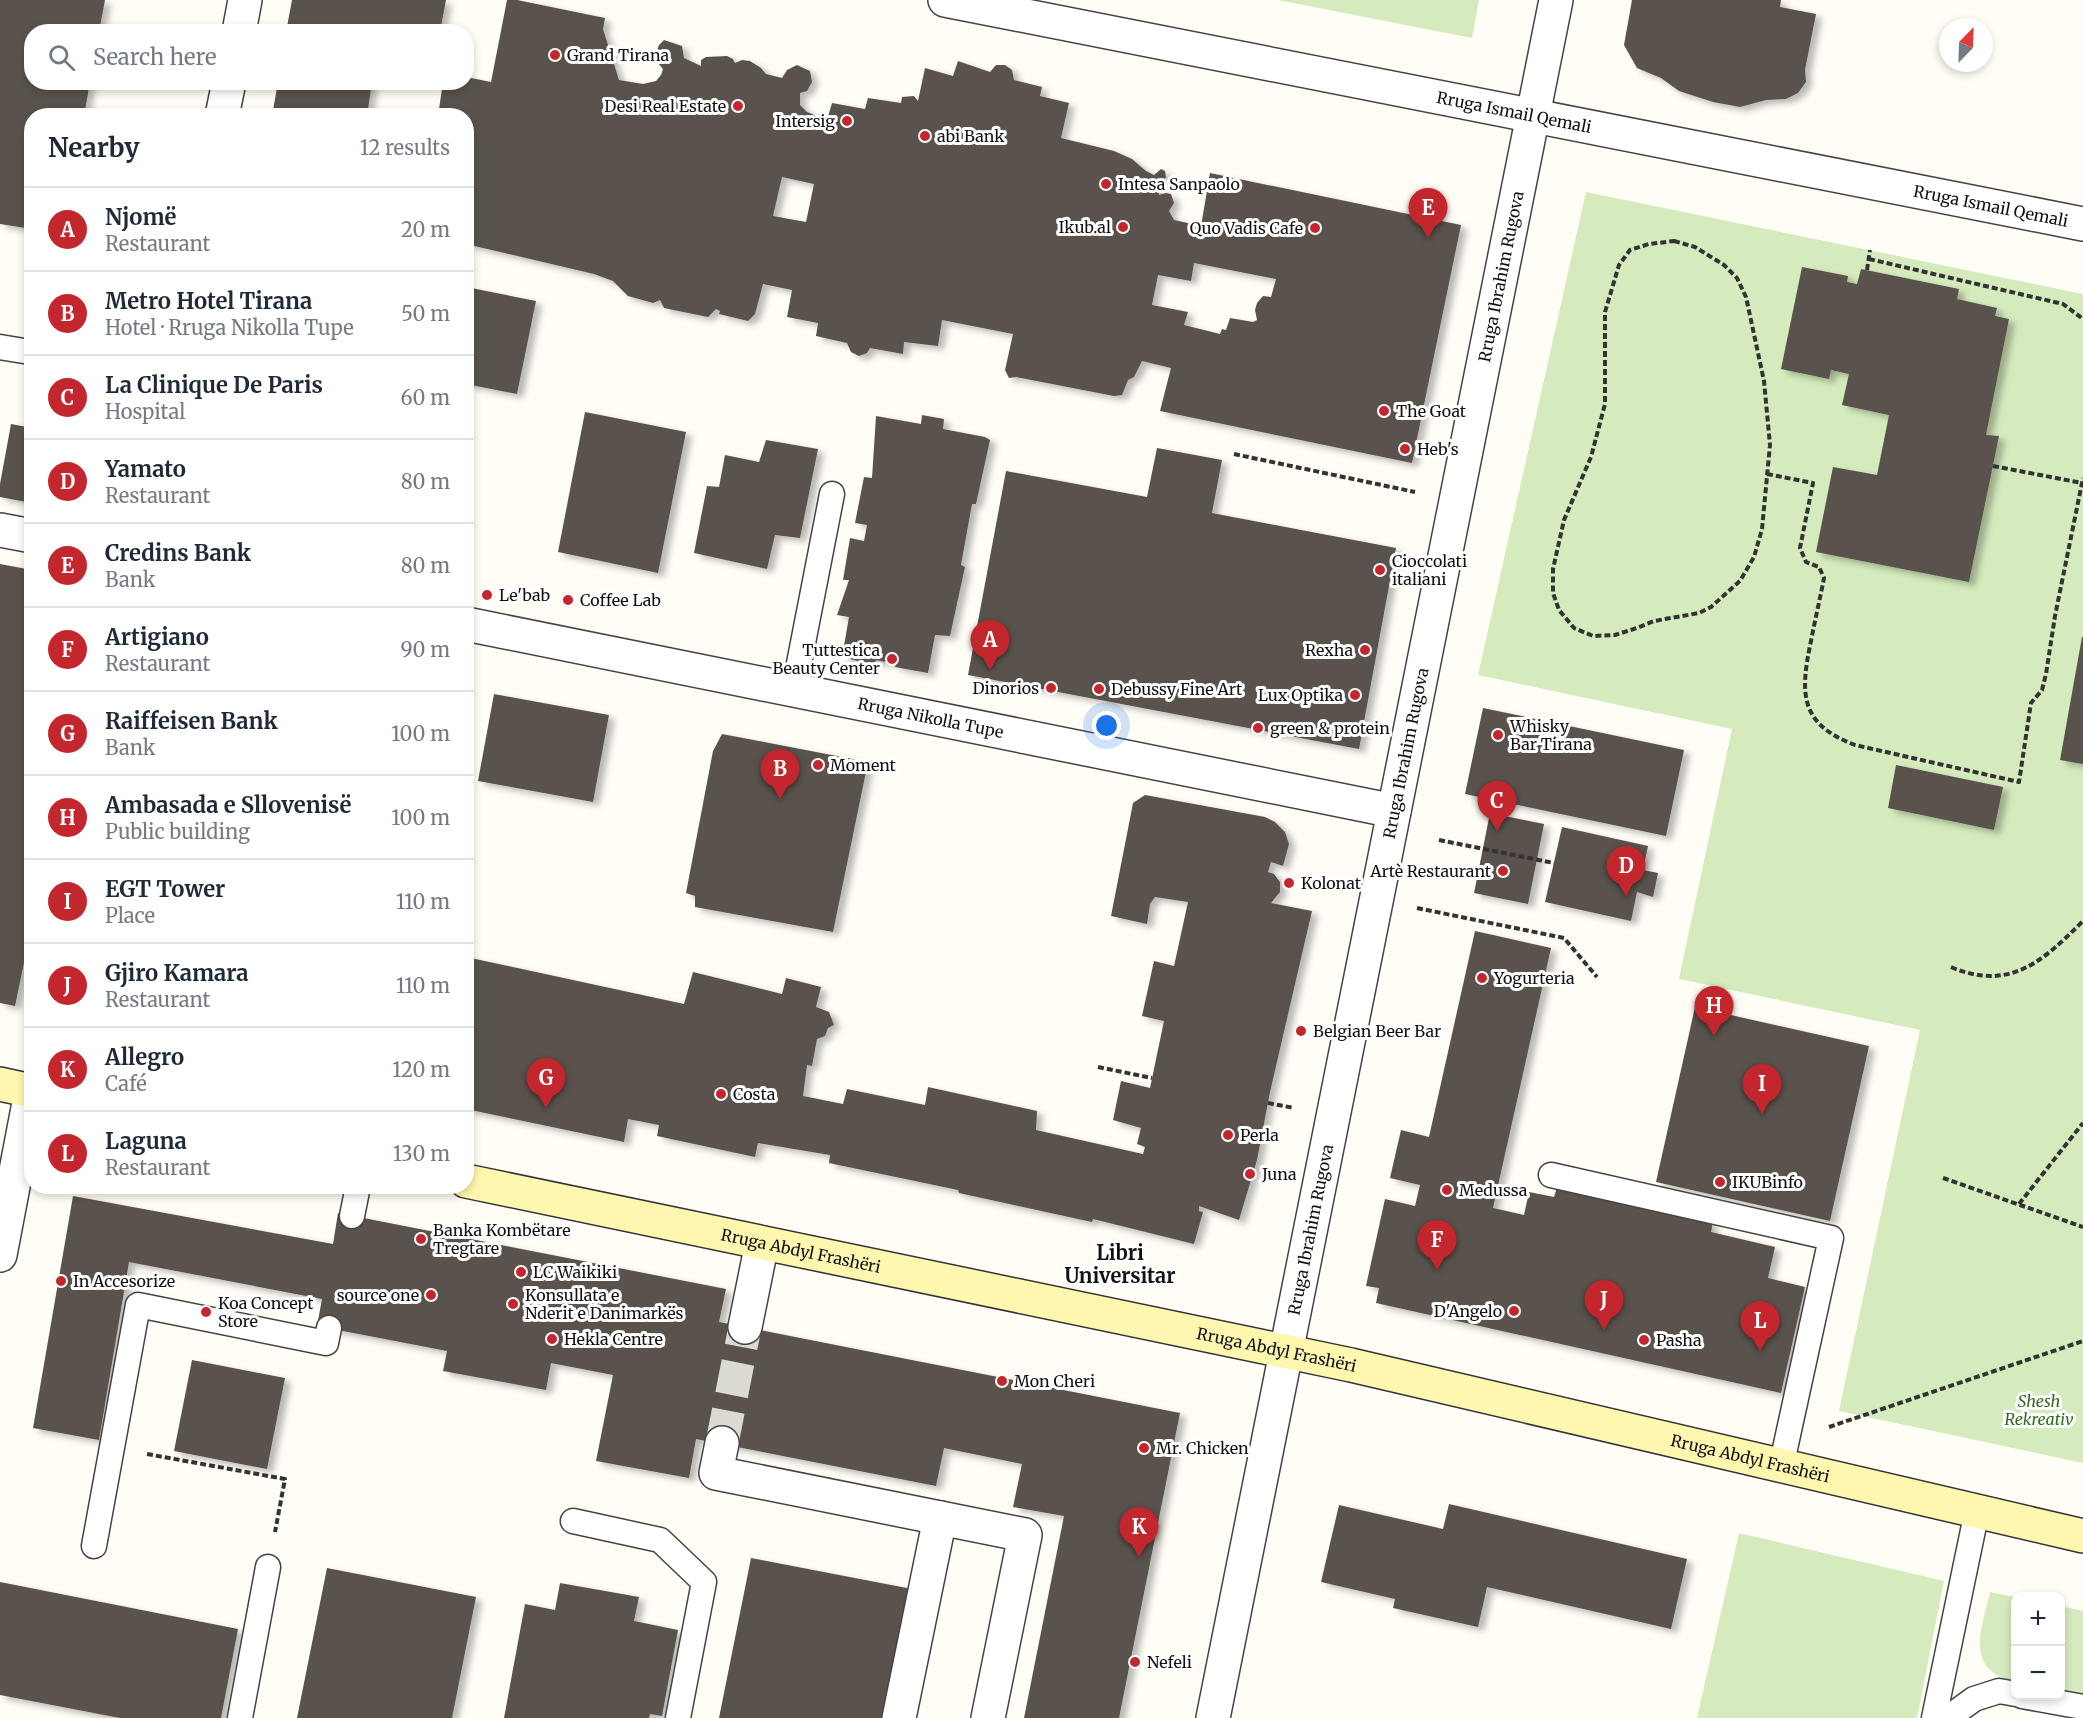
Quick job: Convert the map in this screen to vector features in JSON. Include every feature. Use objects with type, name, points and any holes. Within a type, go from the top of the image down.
[{"type":"main road","points":[[0,1084],[24,1089]]},
{"type":"main road","name":"Rruga Abdyl Frashëri","points":[[474,1183],[1784,1455],[1977,1511],[2083,1536]]},
{"type":"street","points":[[240,24],[245,0]]},
{"type":"street","name":"Rruga Ibrahim Rugova","points":[[1214,1718],[1556,0]]},
{"type":"street","name":"Rruga Ismail Qemali","points":[[954,1],[2083,224]]},
{"type":"street","points":[[224,108],[227,90]]},
{"type":"street","points":[[0,530],[24,534]]},
{"type":"street","name":"Rruga Nikolla Tupe","points":[[474,626],[1394,811]]},
{"type":"street","points":[[0,1255],[24,1127]]},
{"type":"street","points":[[745,1327],[762,1243]]},
{"type":"street","points":[[722,1443],[716,1473],[1025,1535],[987,1718]]},
{"type":"street","points":[[899,1718],[940,1518]]},
{"type":"lane","points":[[0,347],[24,351]]},
{"type":"lane","points":[[794,689],[832,494]]},
{"type":"lane","points":[[1551,1176],[1831,1238],[1784,1455]]},
{"type":"lane","points":[[352,1216],[356,1194]]},
{"type":"lane","points":[[94,1546],[138,1305],[326,1342],[329,1328]]},
{"type":"lane","points":[[1934,1718],[1977,1511]]},
{"type":"lane","points":[[573,1521],[660,1540],[704,1582],[678,1718]]},
{"type":"lane","points":[[240,1718],[268,1567]]},
{"type":"lane","points":[[1948,1718],[1974,1699],[2000,1691],[2011,1693]]},
{"type":"lane","points":[[2047,1700],[2083,1707]]},
{"type":"path","points":[[1674,241],[1695,247],[1724,265],[1737,278],[1746,297],[1764,381],[1770,446],[1767,474],[1762,529],[1754,557],[1740,581],[1711,607],[1699,613],[1654,621],[1615,634],[1593,636],[1574,628],[1559,610],[1553,593],[1553,569],[1564,520],[1591,457],[1605,404],[1605,312],[1619,265],[1630,250],[1649,244],[1674,241]]},
{"type":"path","points":[[1867,270],[1870,250]]},
{"type":"path","points":[[1869,259],[2063,304],[2083,319]]},
{"type":"path","points":[[1234,454],[1416,492]]},
{"type":"path","points":[[1767,474],[1813,483],[1800,548],[1806,562],[1819,567],[1824,578],[1805,670],[1803,691],[1810,710],[1823,729],[1855,745],[2019,782],[2031,703],[2042,690],[2046,674],[2055,616],[2083,481],[1993,466]]},
{"type":"path","points":[[1439,840],[1554,863]]},
{"type":"path","points":[[1376,899],[1564,938],[1596,977]]},
{"type":"path","points":[[1951,967],[1967,973],[2000,977],[2033,965],[2059,945],[2083,921]]},
{"type":"path","points":[[1098,1067],[1152,1078]]},
{"type":"path","points":[[1268,1103],[1297,1109]]},
{"type":"path","points":[[2019,1204],[2083,1123]]},
{"type":"path","points":[[1943,1178],[2083,1227]]},
{"type":"path","points":[[1784,1455],[2083,1341]]},
{"type":"path","points":[[111,1448],[285,1479],[274,1538]]},
{"type":"green space","points":[[1278,0],[1479,0],[1472,38]]},
{"type":"green space","name":"Shesh Rekreativ","points":[[1586,192],[2083,294],[2083,1463],[1839,1411],[1920,1030],[1679,979],[1732,729],[1478,675]]},
{"type":"green space","points":[[1739,1533],[1944,1581],[1917,1718],[1697,1718]]},
{"type":"green space","points":[[1990,1592],[2011,1596],[2011,1680],[1999,1676],[1988,1668],[1982,1658],[1980,1647],[1983,1620]]},
{"type":"green space","points":[[2065,1607],[2083,1611],[2083,1694],[2065,1691]]},
{"type":"building","points":[[0,0],[105,0],[100,24],[24,24],[24,90],[89,90],[85,108],[24,108],[24,228],[0,224]]},
{"type":"building","points":[[292,0],[446,0],[442,24],[288,24]]},
{"type":"building","points":[[507,0],[517,0],[605,18],[603,29],[619,80],[643,84],[656,81],[663,69],[655,55],[664,40],[682,46],[684,58],[701,66],[701,60],[706,57],[727,56],[735,63],[742,60],[750,61],[766,74],[782,78],[787,70],[797,65],[810,71],[812,82],[807,91],[800,93],[800,105],[807,112],[827,120],[832,103],[865,109],[868,98],[901,103],[902,97],[914,96],[918,101],[925,68],[953,76],[958,61],[990,72],[996,65],[1005,65],[1012,70],[1014,80],[1042,87],[1040,96],[1069,103],[1061,138],[1114,151],[1132,159],[1154,175],[1161,169],[1165,171],[1166,177],[1159,189],[1159,195],[1171,194],[1174,203],[1169,211],[1174,220],[1201,226],[1210,173],[1461,225],[1412,463],[1160,411],[1171,368],[1142,361],[1134,377],[1128,380],[1122,395],[1114,396],[1016,377],[1009,378],[1005,370],[1013,334],[942,320],[938,346],[904,342],[903,354],[870,348],[867,353],[859,356],[851,352],[847,343],[816,336],[818,323],[787,317],[792,290],[763,284],[755,314],[748,321],[719,314],[720,311],[716,309],[708,317],[664,308],[660,300],[653,303],[628,296],[613,281],[594,274],[474,246],[474,108],[439,108],[442,90],[474,90],[474,79],[491,82]],"holes":[[[782,177],[814,184],[806,222],[773,216]],[[1194,263],[1276,279],[1271,297],[1263,296],[1257,303],[1255,310],[1257,320],[1253,322],[1230,318],[1226,330],[1222,329],[1220,334],[1184,325],[1188,312],[1152,305],[1158,275],[1191,281]]]},
{"type":"building","points":[[1632,0],[1781,0],[1780,7],[1816,14],[1805,70],[1806,82],[1798,93],[1786,99],[1766,100],[1740,107],[1713,102],[1679,91],[1661,78],[1637,68],[1624,45]]},
{"type":"building","points":[[277,90],[371,90],[368,108],[273,108]]},
{"type":"building","points":[[1802,267],[1848,276],[1847,282],[1857,284],[1861,269],[1959,289],[1957,299],[1997,308],[1995,316],[2009,319],[1986,435],[1999,436],[1969,582],[1816,552],[1833,467],[1877,475],[1889,415],[1842,405],[1849,374],[1831,370],[1829,379],[1781,369]]},
{"type":"building","points":[[474,289],[536,301],[517,394],[474,386]]},
{"type":"building","points":[[585,412],[686,432],[658,573],[558,552]]},
{"type":"building","points":[[922,415],[944,419],[943,429],[990,440],[976,504],[972,504],[961,565],[965,567],[950,636],[935,635],[928,673],[895,667],[896,664],[876,660],[874,665],[842,657],[849,617],[837,615],[849,580],[843,580],[850,538],[864,541],[867,525],[855,523],[864,477],[872,478],[876,416],[921,424]]},
{"type":"building","points":[[11,424],[24,426],[24,502],[0,497],[0,484]]},
{"type":"building","points":[[766,440],[818,449],[800,538],[775,535],[767,569],[694,553],[707,486],[719,487],[725,455],[759,462]]},
{"type":"building","points":[[1157,448],[1222,460],[1212,513],[1396,548],[1359,749],[968,675],[1006,471],[1147,497]]},
{"type":"building","points":[[0,564],[24,568],[24,963],[15,1006],[0,1003]]},
{"type":"building","points":[[2083,637],[2083,764],[2060,760]]},
{"type":"building","points":[[494,694],[609,715],[593,802],[478,781]]},
{"type":"building","points":[[1483,708],[1684,750],[1666,836],[1465,794]]},
{"type":"building","points":[[722,734],[868,762],[833,932],[695,907],[695,896],[686,893],[713,751]]},
{"type":"building","points":[[1896,765],[2003,787],[1994,830],[1888,808]]},
{"type":"building","points":[[1145,795],[1265,817],[1275,822],[1285,832],[1289,844],[1283,866],[1271,862],[1268,872],[1274,874],[1280,882],[1280,892],[1271,903],[1312,911],[1270,1092],[1257,1160],[1239,1220],[1199,1206],[1199,1211],[1203,1212],[1194,1244],[1093,1219],[1092,1222],[959,1193],[958,1190],[829,1163],[830,1155],[758,1143],[755,1157],[657,1136],[659,1125],[628,1119],[624,1142],[474,1111],[474,959],[684,1004],[693,972],[782,994],[786,978],[821,987],[816,1007],[829,1012],[834,1025],[828,1028],[825,1036],[817,1039],[812,1066],[807,1065],[803,1096],[843,1104],[847,1089],[925,1105],[928,1087],[1037,1111],[1036,1130],[1143,1154],[1145,1147],[1137,1144],[1141,1128],[1113,1120],[1121,1081],[1150,1088],[1164,1021],[1142,1016],[1154,961],[1174,966],[1188,902],[1155,897],[1150,904],[1147,924],[1111,916],[1133,803]]},
{"type":"building","points":[[1490,813],[1544,824],[1528,904],[1474,893]]},
{"type":"building","points":[[1562,827],[1648,846],[1643,870],[1658,873],[1653,897],[1637,892],[1631,921],[1545,902]]},
{"type":"building","points":[[1475,931],[1551,948],[1493,1208],[1524,1215],[1529,1192],[1554,1197],[1557,1187],[1713,1222],[1711,1232],[1775,1247],[1768,1278],[1805,1287],[1781,1393],[1376,1303],[1379,1288],[1366,1286],[1385,1199],[1415,1206],[1420,1185],[1390,1178],[1401,1130],[1429,1137]]},
{"type":"building","points":[[1695,1007],[1869,1046],[1830,1221],[1656,1182]]},
{"type":"building","points":[[73,1196],[333,1244],[338,1213],[726,1289],[719,1322],[1180,1413],[1119,1718],[1024,1718],[1064,1516],[1013,1507],[1022,1464],[944,1448],[936,1486],[696,1439],[689,1478],[596,1461],[613,1375],[551,1363],[546,1390],[443,1371],[447,1351],[317,1326],[322,1299],[129,1262],[99,1440],[33,1428]]},
{"type":"building","points":[[192,1360],[285,1378],[267,1469],[174,1451]]},
{"type":"building","points":[[1449,1504],[1687,1559],[1671,1629],[1487,1587],[1478,1627],[1393,1608],[1395,1599],[1321,1582],[1339,1505],[1443,1529]]},
{"type":"building","points":[[751,1558],[912,1589],[887,1718],[719,1718]]},
{"type":"building","points":[[327,1568],[476,1597],[452,1718],[297,1718]]},
{"type":"building","points":[[0,1582],[238,1629],[221,1718],[120,1718],[0,1695]]},
{"type":"building","points":[[560,1583],[639,1597],[634,1621],[678,1630],[662,1716],[650,1714],[649,1718],[504,1718],[525,1604],[555,1610]]},
{"type":"tunnel","points":[[722,1443],[745,1327]]},
{"type":"place","name":"Grand Tirana","points":[[555,55]]},
{"type":"place","name":"Desi Real Estate","points":[[738,106]]},
{"type":"place","name":"Intersig","points":[[847,121]]},
{"type":"place","name":"abi Bank","points":[[925,136]]},
{"type":"place","name":"Intesa Sanpaolo","points":[[1106,184]]},
{"type":"place","name":"Ikub.al","points":[[1123,227]]},
{"type":"place","name":"Quo Vadis Cafe","points":[[1315,228]]},
{"type":"place","name":"Credins Bank","points":[[1428,238]]},
{"type":"place","name":"The Goat","points":[[1384,411]]},
{"type":"place","name":"Heb's","points":[[1405,449]]},
{"type":"place","name":"Cioccolati italiani","points":[[1380,570]]},
{"type":"place","name":"Le'bab","points":[[487,595]]},
{"type":"place","name":"Coffee Lab","points":[[568,600]]},
{"type":"place","name":"Rexha","points":[[1365,650]]},
{"type":"place","name":"Tuttestica Beauty Center","points":[[892,659]]},
{"type":"place","name":"Njomë","points":[[990,670]]},
{"type":"place","name":"Dinorios","points":[[1051,688]]},
{"type":"place","name":"Debussy Fine Art","points":[[1099,689]]},
{"type":"place","name":"Lux Optika","points":[[1355,695]]},
{"type":"place","name":"green & protein","points":[[1258,728]]},
{"type":"place","name":"Whisky Bar Tirana","points":[[1498,735]]},
{"type":"place","name":"Moment","points":[[818,765]]},
{"type":"place","name":"Metro Hotel Tirana","points":[[780,799]]},
{"type":"place","name":"La Clinique De Paris","points":[[1497,831]]},
{"type":"place","name":"Artè Restaurant","points":[[1503,871]]},
{"type":"place","name":"Kolonat","points":[[1289,883]]},
{"type":"place","name":"Yamato","points":[[1626,896]]},
{"type":"place","name":"Yogurteria","points":[[1482,978]]},
{"type":"place","name":"Belgian Beer Bar","points":[[1301,1031]]},
{"type":"place","name":"Ambasada e Sllovenisë","points":[[1714,1036]]},
{"type":"place","name":"Costa","points":[[721,1094]]},
{"type":"place","name":"Raiffeisen Bank","points":[[546,1108]]},
{"type":"place","name":"EGT Tower","points":[[1762,1114]]},
{"type":"place","name":"Perla","points":[[1228,1135]]},
{"type":"place","name":"Juna","points":[[1250,1174]]},
{"type":"place","name":"IKUBinfo","points":[[1720,1182]]},
{"type":"place","name":"Medussa","points":[[1447,1190]]},
{"type":"place","name":"Banka Kombëtare Tregtare","points":[[421,1239]]},
{"type":"place","name":"Artigiano","points":[[1437,1270]]},
{"type":"place","name":"LC Waikiki","points":[[521,1272]]},
{"type":"place","name":"In Accesorize","points":[[61,1281]]},
{"type":"place","name":"source one","points":[[431,1295]]},
{"type":"place","name":"Konsullata e Nderit e Danimarkës","points":[[513,1304]]},
{"type":"place","name":"D'Angelo","points":[[1514,1311]]},
{"type":"place","name":"Koa Concept Store","points":[[206,1312]]},
{"type":"place","name":"Gjiro Kamara","points":[[1604,1330]]},
{"type":"place","name":"Hekla Centre","points":[[552,1339]]},
{"type":"place","name":"Pasha","points":[[1644,1340]]},
{"type":"place","name":"Laguna","points":[[1760,1351]]},
{"type":"place","name":"Mon Cheri","points":[[1002,1381]]},
{"type":"place","name":"Mr. Chicken","points":[[1144,1448]]},
{"type":"place","name":"Allegro","points":[[1139,1557]]},
{"type":"place","name":"Nefeli","points":[[1135,1662]]},
{"type":"district","name":"Libri Universitar","points":[[1120,1264]]}]
